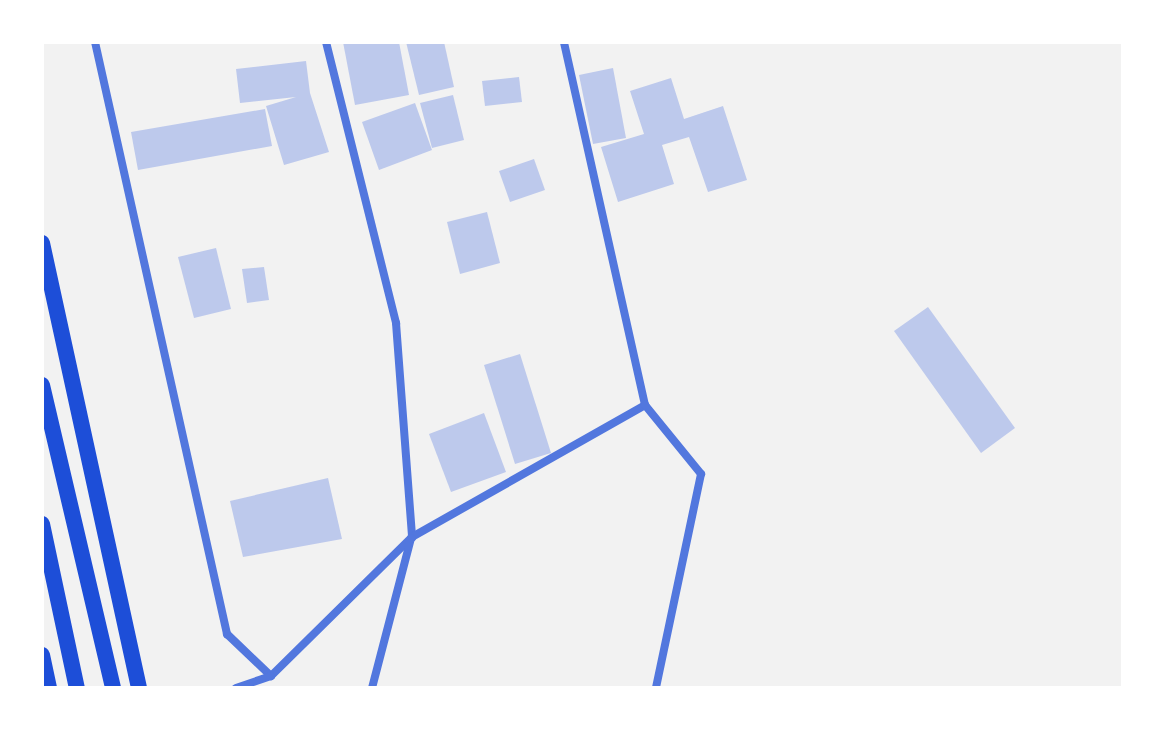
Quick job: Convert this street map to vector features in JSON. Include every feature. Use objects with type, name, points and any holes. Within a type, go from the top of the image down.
[{"type":"main road","points":[[42,243],[139,688]]},
{"type":"main road","points":[[42,385],[113,688]]},
{"type":"main road","points":[[42,524],[77,688]]},
{"type":"main road","points":[[42,655],[49,688]]},
{"type":"street","points":[[95,42],[227,634],[271,676]]},
{"type":"street","points":[[326,42],[396,323],[412,537],[372,688]]},
{"type":"street","points":[[564,42],[645,405],[701,474],[656,688]]},
{"type":"street","points":[[236,688],[271,676],[412,537],[645,405]]},
{"type":"building","points":[[343,42],[399,42],[409,95],[355,105]]},
{"type":"building","points":[[406,42],[444,42],[454,87],[419,95]]},
{"type":"building","points":[[306,61],[310,93],[329,152],[284,165],[266,106],[296,97],[240,103],[236,69]]},
{"type":"building","points":[[613,68],[626,138],[593,144],[579,75]]},
{"type":"building","points":[[519,77],[522,102],[485,106],[482,81]]},
{"type":"building","points":[[671,78],[684,119],[723,106],[747,180],[708,192],[689,137],[662,145],[674,184],[618,202],[601,147],[644,134],[630,91]]},
{"type":"building","points":[[453,95],[464,140],[432,148],[420,103]]},
{"type":"building","points":[[415,103],[432,150],[379,170],[362,122]]},
{"type":"building","points":[[265,109],[272,146],[138,170],[131,132]]},
{"type":"building","points":[[534,159],[545,190],[510,202],[499,171]]},
{"type":"building","points":[[487,212],[500,263],[460,274],[447,222]]},
{"type":"building","points":[[216,248],[231,309],[194,318],[178,257]]},
{"type":"building","points":[[264,267],[269,300],[247,303],[242,269]]},
{"type":"building","points":[[928,307],[1015,428],[981,453],[894,331]]},
{"type":"building","points":[[520,354],[551,453],[515,464],[484,365]]},
{"type":"building","points":[[484,413],[506,472],[451,492],[429,434]]},
{"type":"building","points":[[328,478],[342,539],[243,557],[230,501]]}]
